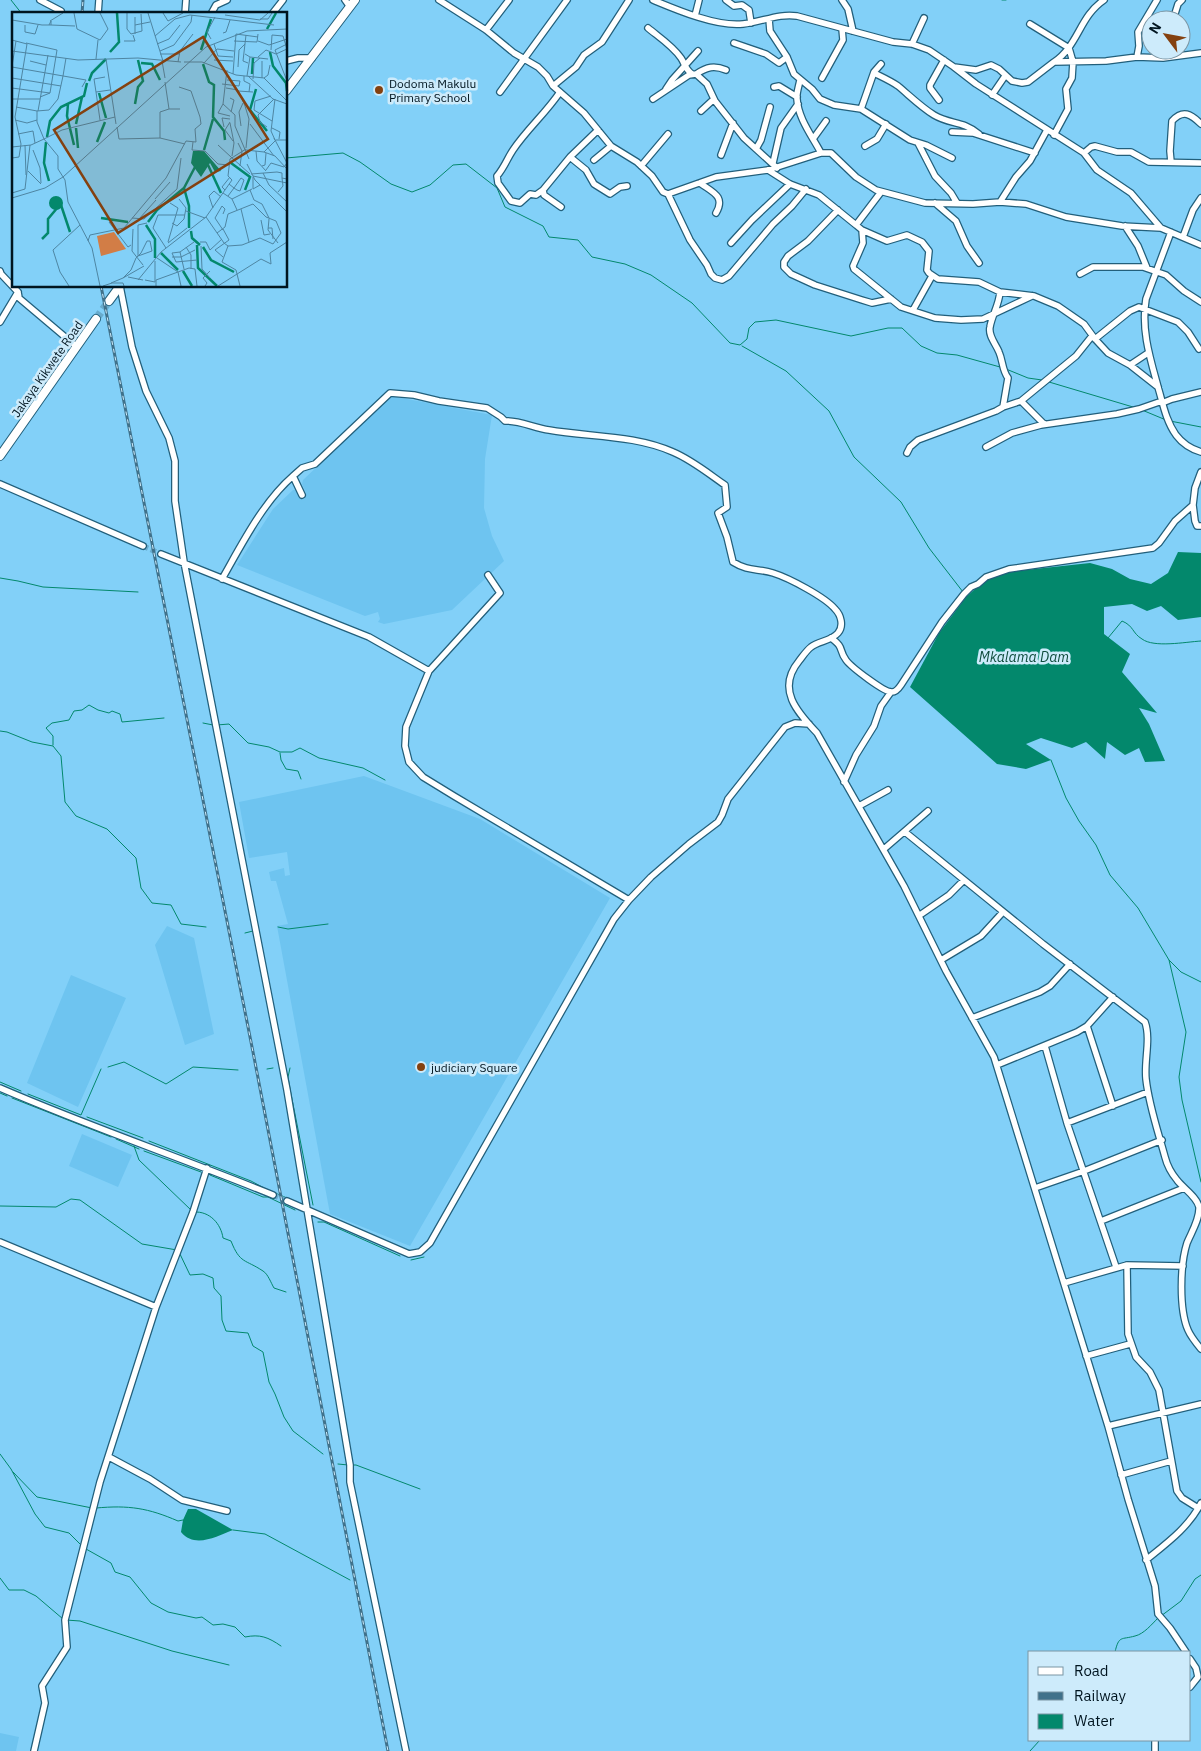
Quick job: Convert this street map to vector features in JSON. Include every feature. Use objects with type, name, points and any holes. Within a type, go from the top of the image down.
[{"type":"main road","points":[[288,88],[312,58],[347,3],[355,0]]},
{"type":"main road","points":[[109,301],[119,288]]},
{"type":"main road","name":"Jakaya Kikwete Road","points":[[0,456],[96,319]]},
{"type":"street","points":[[40,0],[60,11]]},
{"type":"street","points":[[212,12],[216,5],[227,0]]},
{"type":"street","points":[[274,12],[283,0]]},
{"type":"street","points":[[439,0],[486,30],[514,53],[538,67],[553,86],[584,113],[611,146],[641,166],[652,176],[664,192],[668,194],[690,240],[715,278],[722,280],[729,276],[773,224],[806,189]]},
{"type":"street","points":[[486,30],[509,0]]},
{"type":"street","points":[[500,92],[567,0]]},
{"type":"street","points":[[553,86],[576,66],[584,55],[602,42],[629,0]]},
{"type":"street","points":[[653,0],[695,16],[729,24],[751,23],[789,14],[893,42],[912,44],[929,50],[992,95],[1084,153],[1097,170],[1131,193],[1161,228]]},
{"type":"street","points":[[695,16],[699,0]]},
{"type":"street","points":[[726,0],[734,6],[739,5],[749,10],[751,23]]},
{"type":"street","points":[[842,0],[848,10],[853,31]]},
{"type":"street","points":[[954,67],[976,70],[991,65],[1017,83],[1028,82],[1069,48],[1088,14],[1104,0]]},
{"type":"street","points":[[1137,57],[1138,32],[1157,0]]},
{"type":"street","points":[[912,44],[924,18]]},
{"type":"street","points":[[769,19],[770,32],[787,57],[794,74],[812,89],[820,99],[834,105],[861,109],[910,140],[926,144],[952,158]]},
{"type":"street","points":[[1030,24],[1069,48],[1073,62],[1072,78],[1066,89],[1068,109],[1054,135]]},
{"type":"street","points":[[648,28],[681,58],[684,66],[707,84],[714,98],[744,138],[775,165]]},
{"type":"street","points":[[822,78],[844,40],[842,29]]},
{"type":"street","points":[[734,43],[766,54],[779,63],[787,57]]},
{"type":"street","points":[[665,91],[698,51]]},
{"type":"street","points":[[1054,62],[1106,61],[1141,57]]},
{"type":"street","points":[[288,60],[312,58]]},
{"type":"street","points":[[939,100],[930,88],[930,85],[944,60]]},
{"type":"street","points":[[861,109],[874,73],[881,64]]},
{"type":"street","points":[[653,99],[709,67],[716,66],[726,70]]},
{"type":"street","points":[[874,73],[897,86],[933,115],[945,121],[959,122],[971,127],[979,134]]},
{"type":"street","points":[[992,95],[1005,76]]},
{"type":"street","points":[[800,80],[797,97],[798,104],[804,122],[821,153]]},
{"type":"street","points":[[774,87],[779,86],[797,97]]},
{"type":"street","points":[[560,92],[513,150],[504,169],[496,176],[498,183],[511,201],[520,203],[530,194],[536,195],[543,190],[570,157],[598,130]]},
{"type":"street","points":[[701,111],[714,98]]},
{"type":"street","points":[[775,165],[781,128],[798,104]]},
{"type":"street","points":[[756,149],[761,140],[770,107]]},
{"type":"street","points":[[1171,162],[1172,121],[1180,114],[1187,114],[1193,115],[1201,124]]},
{"type":"street","points":[[813,139],[826,120]]},
{"type":"street","points":[[721,155],[733,123]]},
{"type":"street","points":[[865,146],[877,139],[886,124]]},
{"type":"street","points":[[1000,202],[1034,153],[1046,130]]},
{"type":"street","points":[[952,132],[979,134],[1034,153]]},
{"type":"street","points":[[641,166],[668,134]]},
{"type":"street","points":[[918,143],[934,176],[951,193],[957,203]]},
{"type":"street","points":[[594,160],[611,146]]},
{"type":"street","points":[[1084,153],[1095,146],[1117,152],[1131,152],[1148,162],[1201,163]]},
{"type":"street","points":[[668,194],[700,182],[768,170],[775,165],[821,153],[831,153],[866,185],[881,192],[924,203],[973,204],[1000,202],[1026,204],[1066,217],[1125,226],[1161,228],[1201,245]]},
{"type":"street","points":[[570,157],[586,170],[594,184],[610,194],[620,186],[627,186]]},
{"type":"street","points":[[768,170],[790,184],[806,189],[825,199],[862,230],[888,241],[907,235],[922,242],[928,251],[928,270],[932,276],[938,279],[979,282],[1000,292],[1034,296],[1058,306],[1084,324],[1110,355],[1130,365],[1158,387]]},
{"type":"street","points":[[700,182],[717,196],[720,201],[720,206],[716,213]]},
{"type":"street","points":[[730,243],[790,184]]},
{"type":"street","points":[[543,190],[544,195],[561,207]]},
{"type":"street","points":[[856,225],[881,192]]},
{"type":"street","points":[[1183,237],[1193,210],[1201,198]]},
{"type":"street","points":[[935,203],[956,221],[967,246],[979,263]]},
{"type":"street","points":[[838,210],[808,241],[788,256],[784,262],[784,267],[790,274],[815,285],[872,303],[891,299]]},
{"type":"street","points":[[1125,226],[1138,246],[1147,268]]},
{"type":"street","points":[[862,230],[863,243],[853,268],[901,307],[936,318],[955,320],[983,319],[1034,296]]},
{"type":"street","points":[[1171,232],[1146,299],[1145,337],[1168,420],[1176,435],[1187,446],[1201,452]]},
{"type":"street","points":[[1080,274],[1093,267],[1147,268],[1170,278],[1184,291],[1201,302]]},
{"type":"street","points":[[0,271],[12,286]]},
{"type":"street","points":[[913,310],[932,276]]},
{"type":"street","points":[[14,288],[18,292],[19,298],[77,347]]},
{"type":"street","points":[[120,288],[135,356],[146,391],[170,438],[175,460],[175,501],[184,562],[287,1090],[350,1465],[350,1482],[406,1751]]},
{"type":"street","points":[[0,322],[18,292]]},
{"type":"street","points":[[1000,292],[990,334],[1000,355],[1003,371],[1008,378],[1003,407]]},
{"type":"street","points":[[907,453],[910,447],[918,440],[1021,401],[1076,356],[1093,337],[1133,309],[1139,307],[1178,322],[1188,332],[1199,349]]},
{"type":"street","points":[[1130,365],[1148,353]]},
{"type":"street","points":[[986,447],[1012,433],[1044,424],[1117,414],[1201,392]]},
{"type":"street","points":[[222,579],[268,504],[282,486],[302,468],[315,464],[390,393],[414,395],[439,401],[487,408],[504,421],[516,421],[548,430],[601,435],[660,448],[674,452],[725,485],[727,507],[718,513],[727,537],[733,562],[743,568],[773,573],[819,595],[835,608],[842,619],[841,628],[838,633],[809,648],[791,673],[788,687],[789,693],[802,718],[817,733],[884,849],[972,1018],[982,1032],[997,1065],[1108,1426],[1157,1593],[1158,1614],[1185,1651]]},
{"type":"street","points":[[1021,401],[1044,424]]},
{"type":"street","points":[[1201,472],[1195,488],[1193,506],[1195,523],[1197,526],[1201,526]]},
{"type":"street","points":[[293,476],[302,495]]},
{"type":"street","points":[[0,484],[143,546]]},
{"type":"street","points":[[844,782],[856,755],[874,726],[881,706],[891,692],[901,685],[942,622],[971,587],[986,577],[1009,569],[1153,548],[1175,521],[1193,506]]},
{"type":"street","points":[[161,554],[369,637],[429,671]]},
{"type":"street","points":[[488,575],[500,593],[429,671],[406,727],[405,746],[409,762],[423,777],[629,900]]},
{"type":"street","points":[[831,638],[840,644],[848,662],[883,689],[891,692]]},
{"type":"street","points":[[287,1201],[410,1254],[420,1252],[430,1243],[614,919],[651,877],[718,822],[728,798],[785,727],[795,723],[809,724]]},
{"type":"street","points":[[859,806],[888,790]]},
{"type":"street","points":[[884,849],[928,811]]},
{"type":"street","points":[[905,832],[1003,912],[1144,1022],[1147,1029],[1145,1058],[1148,1092],[1157,1130],[1162,1140],[1165,1158],[1170,1168],[1199,1207],[1195,1224],[1186,1246],[1182,1288],[1184,1317],[1188,1330],[1201,1349]]},
{"type":"street","points":[[920,915],[949,895],[964,880]]},
{"type":"street","points":[[941,960],[981,936],[1003,912]]},
{"type":"street","points":[[972,1018],[1040,992],[1050,986],[1070,964]]},
{"type":"street","points":[[997,1065],[1045,1046],[1087,1026],[1113,997]]},
{"type":"street","points":[[1087,1026],[1113,1106]]},
{"type":"street","points":[[1045,1046],[1068,1123],[1116,1267]]},
{"type":"street","points":[[0,1088],[273,1195]]},
{"type":"street","points":[[1068,1123],[1148,1092]]},
{"type":"street","points":[[1035,1188],[1162,1140]]},
{"type":"street","points":[[34,1751],[45,1703],[42,1686],[67,1646],[65,1620],[100,1482],[156,1307],[193,1212],[207,1168]]},
{"type":"street","points":[[1101,1221],[1184,1188]]},
{"type":"street","points":[[0,1242],[156,1307]]},
{"type":"street","points":[[1064,1283],[1127,1265],[1183,1266]]},
{"type":"street","points":[[1127,1265],[1127,1327],[1130,1344],[1136,1358],[1150,1372],[1159,1390],[1177,1491],[1182,1498],[1200,1505],[1178,1533],[1146,1560]]},
{"type":"street","points":[[1086,1356],[1130,1344]]},
{"type":"street","points":[[1108,1426],[1201,1404]]},
{"type":"street","points":[[109,1457],[150,1479],[182,1500],[227,1511]]},
{"type":"street","points":[[1121,1475],[1171,1460]]},
{"type":"street","points":[[1191,1660],[1199,1674],[1191,1686]]},
{"type":"shaded area","points":[[391,396],[492,415],[485,459],[484,508],[492,536],[504,561],[452,610],[384,624],[378,622],[380,619],[378,612],[365,616],[237,565],[273,509],[293,490],[299,496],[306,493],[302,484],[303,480]]},
{"type":"shaded area","points":[[364,776],[480,819],[610,898],[410,1246],[330,1214],[277,926],[288,924],[276,881],[271,881],[269,872],[284,868],[285,876],[290,875],[287,852],[249,858],[239,802]]},
{"type":"shaded area","points":[[167,926],[194,938],[214,1034],[185,1045],[155,945]]},
{"type":"shaded area","points":[[71,975],[126,998],[78,1107],[27,1083]]},
{"type":"shaded area","points":[[82,1134],[132,1155],[118,1187],[69,1166]]},
{"type":"shaded area","points":[[0,1733],[19,1737],[16,1751],[0,1751]]},
{"type":"water","name":"Mkalama Dam","points":[[1178,552],[1201,553],[1201,617],[1178,620],[1161,606],[1147,611],[1132,604],[1104,607],[1104,634],[1130,654],[1122,672],[1157,713],[1139,708],[1149,724],[1165,761],[1145,762],[1139,748],[1125,755],[1107,742],[1105,759],[1086,742],[1072,748],[1041,738],[1026,744],[1051,760],[1026,769],[997,764],[910,687],[939,633],[966,597],[984,581],[1007,572],[1090,563],[1112,569],[1130,579],[1151,584],[1168,573]]},
{"type":"water","points":[[188,1509],[196,1509],[233,1530],[206,1540],[193,1540],[181,1532],[183,1520]]},
{"type":"waterway","points":[[11,0],[20,12]]},
{"type":"waterway","points":[[288,158],[343,153],[360,162],[391,184],[412,192],[430,185],[453,165],[466,164],[497,188],[505,207],[543,226],[549,237],[578,240],[592,257],[625,264],[651,275],[692,303],[730,343],[740,345],[747,339],[749,328],[755,322],[776,320],[851,336],[888,328],[902,328],[921,346],[937,353],[957,355],[1000,367]]},
{"type":"waterway","points":[[742,346],[786,371],[829,411],[854,457],[901,502],[929,548],[963,592]]},
{"type":"waterway","points":[[1006,369],[1028,378],[1042,380]]},
{"type":"waterway","points":[[1049,382],[1133,407]]},
{"type":"waterway","points":[[1142,410],[1166,420]]},
{"type":"waterway","points":[[1170,421],[1201,427]]},
{"type":"waterway","points":[[0,578],[43,587],[138,592]]},
{"type":"waterway","points":[[1108,638],[1122,621],[1147,642],[1170,644],[1201,641]]},
{"type":"waterway","points":[[53,745],[53,736],[46,728],[52,723],[69,720],[74,711],[82,710],[89,705],[98,710],[109,713],[112,711],[120,714],[122,722],[164,718]]},
{"type":"waterway","points":[[203,723],[213,725]]},
{"type":"waterway","points":[[217,725],[229,724],[248,743],[269,747],[280,752],[292,752],[300,748],[319,758],[363,768],[385,780]]},
{"type":"waterway","points":[[0,731],[32,742],[53,746],[61,756],[65,802],[76,816],[107,829],[136,858],[141,888],[152,903],[171,905],[181,924],[206,927]]},
{"type":"waterway","points":[[280,753],[281,760],[286,769],[298,771],[301,779]]},
{"type":"waterway","points":[[1051,760],[1066,798],[1096,845],[1110,875],[1138,908],[1169,960],[1186,1032],[1179,1077],[1182,1100],[1201,1182]]},
{"type":"waterway","points":[[278,927],[288,929],[328,924]]},
{"type":"waterway","points":[[245,933],[253,931]]},
{"type":"waterway","points":[[1169,960],[1181,972],[1201,982]]},
{"type":"waterway","points":[[108,1067],[124,1062],[166,1084],[193,1067],[238,1070]]},
{"type":"waterway","points":[[267,1069],[273,1068]]},
{"type":"waterway","points":[[290,1068],[288,1077],[290,1089],[313,1205]]},
{"type":"waterway","points":[[28,1094],[81,1115],[101,1069]]},
{"type":"waterway","points":[[0,1082],[21,1091]]},
{"type":"waterway","points":[[0,1093],[7,1096]]},
{"type":"waterway","points":[[12,1098],[111,1137]]},
{"type":"waterway","points":[[87,1117],[143,1138]]},
{"type":"waterway","points":[[116,1139],[139,1149]]},
{"type":"waterway","points":[[149,1141],[251,1181],[264,1188]]},
{"type":"waterway","points":[[134,1146],[139,1160],[191,1210]]},
{"type":"waterway","points":[[144,1151],[201,1172]]},
{"type":"waterway","points":[[210,1175],[263,1197],[268,1197],[295,1210]]},
{"type":"waterway","points":[[275,1193],[287,1198]]},
{"type":"waterway","points":[[0,1206],[56,1207],[71,1199],[80,1200],[142,1244],[177,1250]]},
{"type":"waterway","points":[[194,1212],[200,1212],[214,1219],[220,1228],[223,1238],[231,1241],[237,1254],[265,1272],[274,1288],[286,1292]]},
{"type":"waterway","points":[[318,1222],[324,1222],[400,1256]]},
{"type":"waterway","points":[[179,1252],[190,1275],[203,1274],[213,1278],[214,1288],[221,1296],[222,1320],[226,1331],[248,1333],[253,1346],[263,1352],[269,1382],[284,1417],[293,1431],[323,1454]]},
{"type":"waterway","points":[[411,1260],[424,1257]]},
{"type":"waterway","points":[[0,1454],[11,1469],[35,1514],[45,1527],[69,1533],[81,1545]]},
{"type":"waterway","points":[[338,1464],[348,1465]]},
{"type":"waterway","points":[[352,1465],[420,1489]]},
{"type":"waterway","points":[[13,1472],[37,1497],[92,1508]]},
{"type":"waterway","points":[[96,1508],[138,1508],[178,1521],[183,1520]]},
{"type":"waterway","points":[[233,1530],[265,1534],[350,1580]]},
{"type":"waterway","points":[[86,1549],[111,1563],[115,1572],[130,1577],[151,1603],[168,1612],[196,1618],[202,1617],[213,1625],[223,1624],[235,1627],[245,1637],[264,1637],[281,1646]]},
{"type":"waterway","points":[[1161,1616],[1181,1601],[1195,1579],[1201,1575]]},
{"type":"waterway","points":[[0,1578],[9,1590],[24,1590],[36,1596],[63,1619]]},
{"type":"waterway","points":[[1115,1651],[1121,1639],[1142,1633],[1158,1618]]},
{"type":"waterway","points":[[66,1620],[80,1621],[172,1651],[229,1665]]},
{"type":"waterway","points":[[1030,1751],[1039,1741]]},
{"type":"tunnel","points":[[96,319],[109,301]]},
{"type":"tunnel","points":[[143,546],[161,554]]},
{"type":"tunnel","points":[[273,1195],[287,1201]]},
{"type":"railway","points":[[82,12],[83,0]]},
{"type":"railway","points":[[101,288],[253,1052],[388,1751]]},
{"type":"place","name":"Dodoma Makulu Primary School","points":[[379,90]]},
{"type":"place","name":"judiciary Square","points":[[421,1067]]}]
